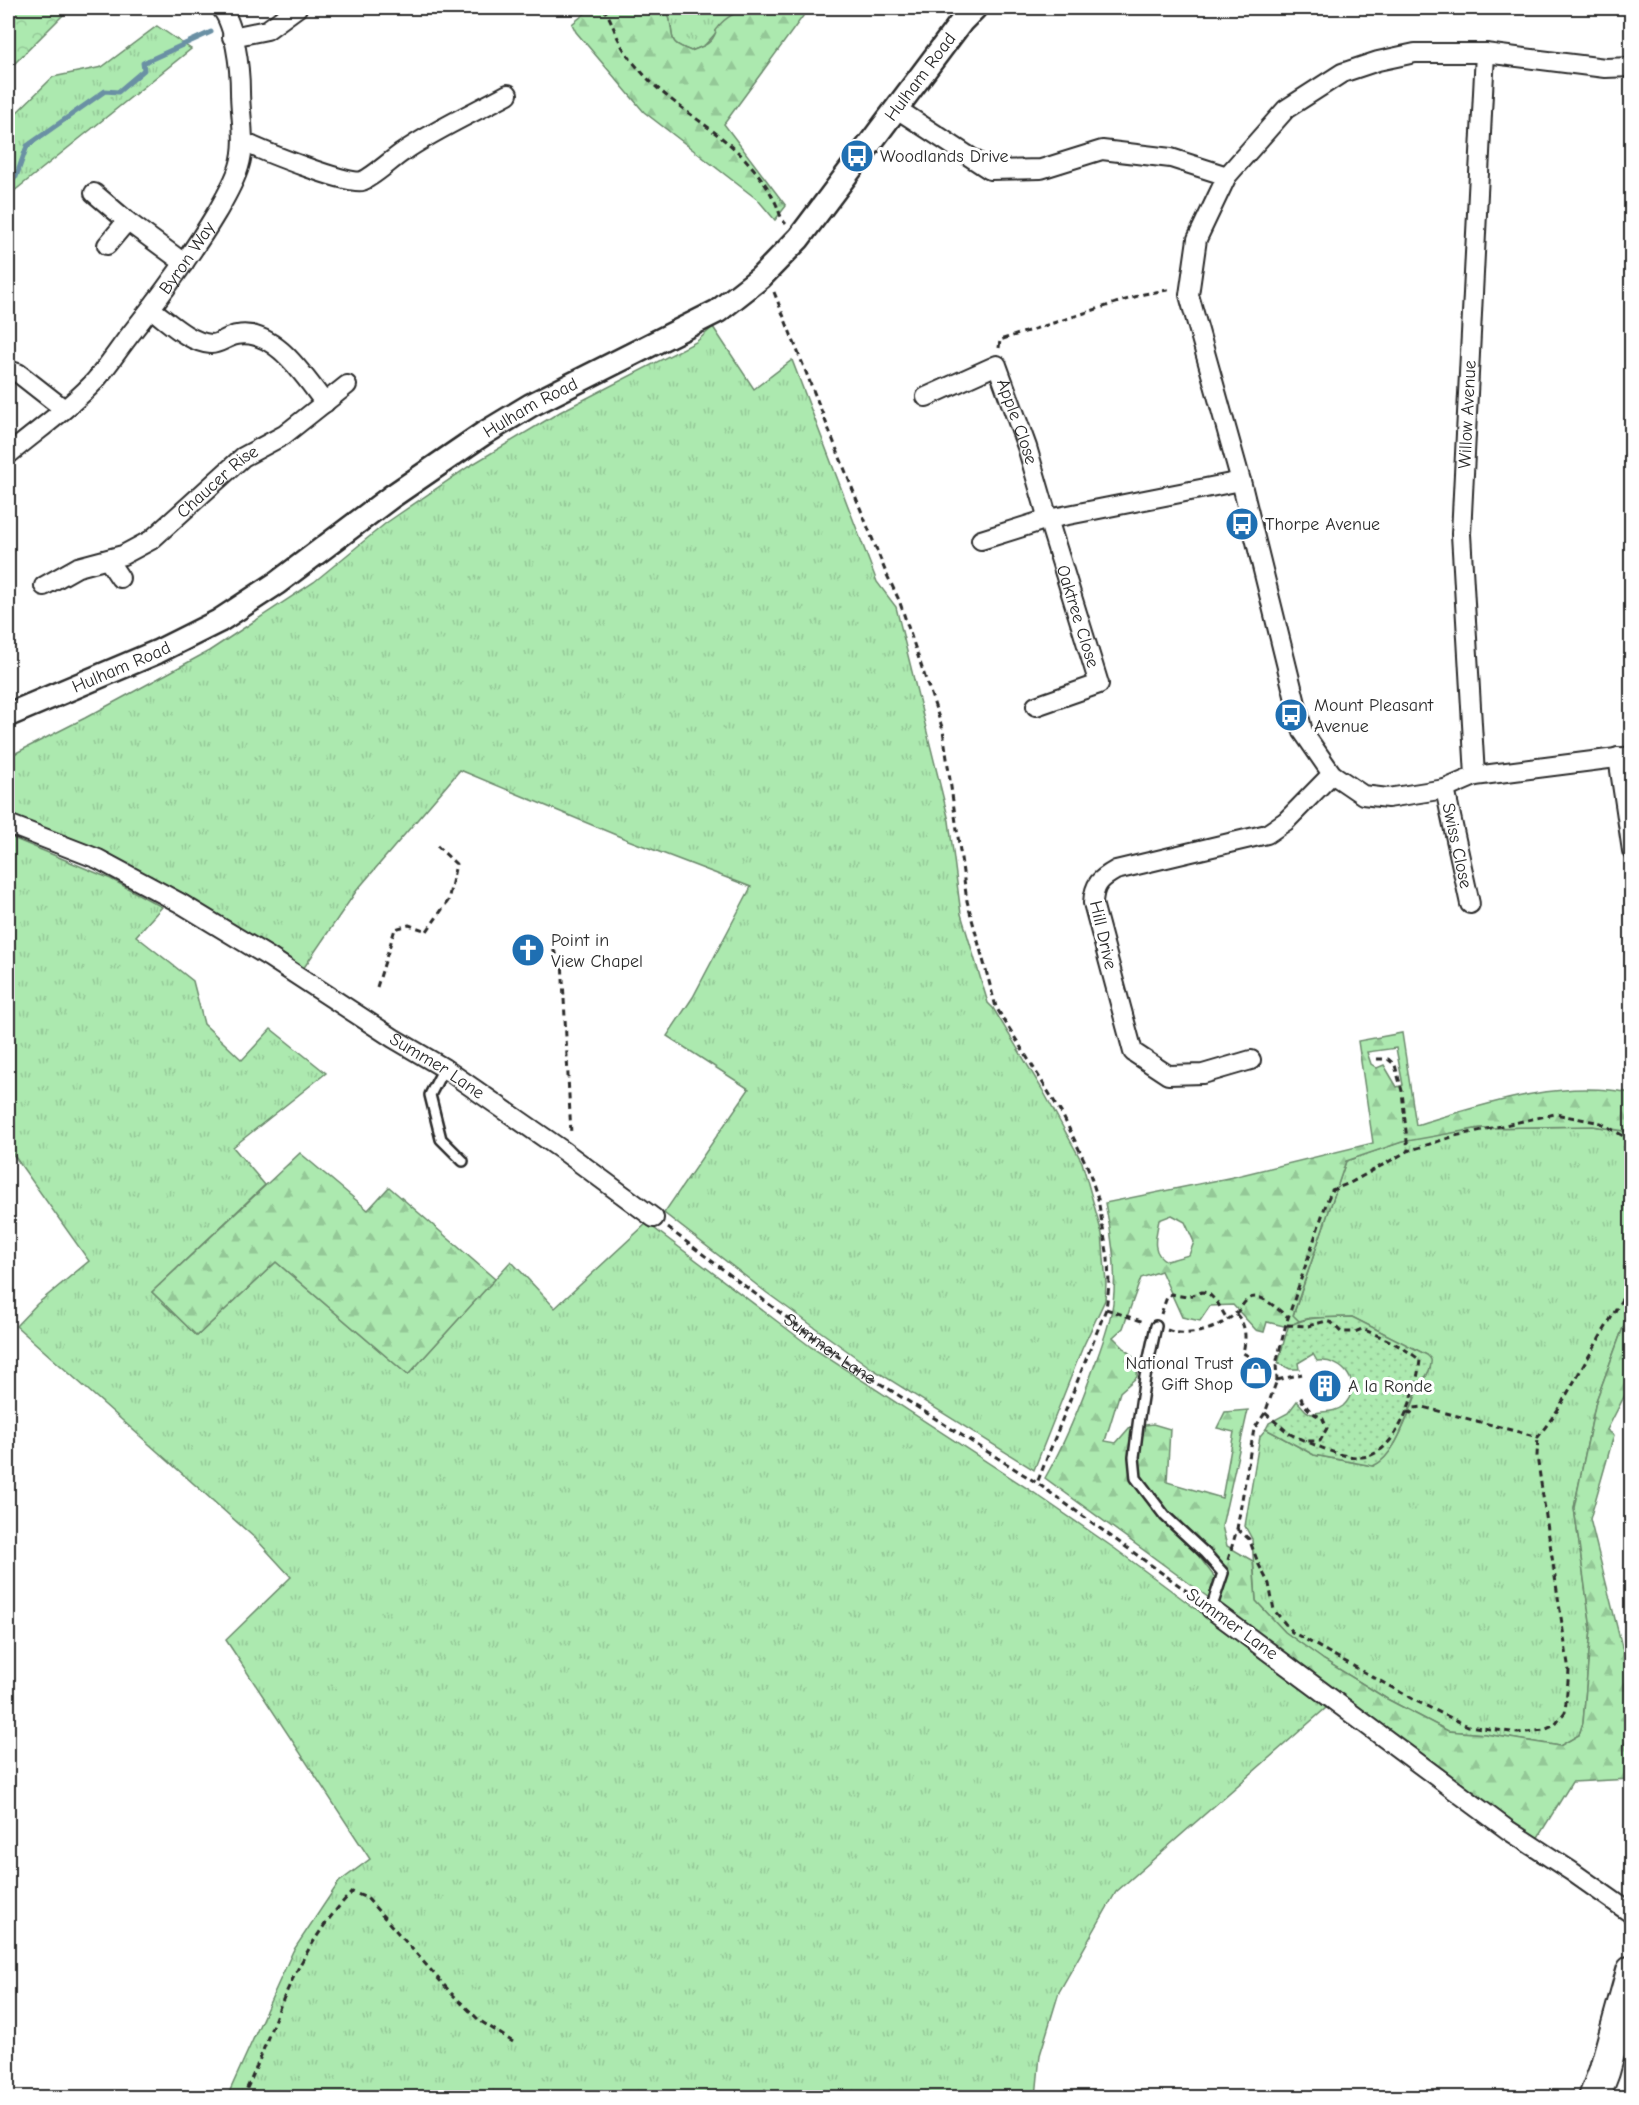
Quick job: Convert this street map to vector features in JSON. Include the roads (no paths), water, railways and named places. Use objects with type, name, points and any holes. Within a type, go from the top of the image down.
[{"type":"highway","points":[[1594,2097],[1604,2072],[1632,1971]]},
{"type":"street","name":"Byron Way","points":[[8,456],[93,382],[184,263],[225,198],[239,168],[244,142],[240,117],[240,76],[232,37],[225,13],[221,8]]},
{"type":"street","points":[[232,37],[267,30],[297,8]]},
{"type":"street","name":"Hulham Road","points":[[8,715],[157,652],[219,621],[277,583],[392,497],[483,434],[531,405],[717,311],[760,278],[799,238],[962,21],[975,8]]},
{"type":"street","points":[[1632,67],[1605,68],[1485,53],[1415,53],[1378,61],[1342,74],[1286,109],[1227,176],[1197,239],[1189,295],[1241,481],[1303,732],[1332,774],[1363,795],[1388,798],[1444,789],[1475,776],[1625,757],[1632,851]]},
{"type":"street","name":"Willow Avenue","points":[[1475,776],[1461,534],[1485,53]]},
{"type":"street","points":[[244,142],[261,151],[346,181],[361,182],[403,151],[449,124],[472,122],[508,94]]},
{"type":"street","points":[[897,109],[990,170],[1041,169],[1102,150],[1171,158],[1227,176]]},
{"type":"street","points":[[94,193],[127,221],[184,263]]},
{"type":"street","points":[[106,245],[127,221]]},
{"type":"street","points":[[151,309],[192,338],[212,344],[237,335],[252,336],[266,341],[292,360],[325,403]]},
{"type":"street","name":"Apple Close","points":[[926,397],[997,364],[1027,447],[1048,519]]},
{"type":"street","points":[[8,370],[18,373],[64,409]]},
{"type":"street","name":"Chaucer Rise","points":[[44,586],[78,567],[90,562],[108,560],[151,540],[243,457],[284,435],[347,385]]},
{"type":"street","points":[[981,540],[1048,519],[1241,481]]},
{"type":"street","name":"Oaktree Close","points":[[1036,706],[1099,684],[1048,519]]},
{"type":"street","points":[[108,560],[120,579]]},
{"type":"street","name":"Hill Drive","points":[[1251,1060],[1203,1074],[1168,1075],[1133,1052],[1093,903],[1094,889],[1100,879],[1116,870],[1267,834],[1286,821],[1332,774]]},
{"type":"street","name":"Swiss Close","points":[[1444,789],[1470,904]]},
{"type":"street","name":"Summer Lane","points":[[8,824],[99,859],[180,903],[269,957],[393,1038],[444,1068],[565,1152],[654,1218]]},
{"type":"street","name":"Summer Lane","points":[[1211,1609],[1508,1830],[1632,1914]]},
{"type":"lane","points":[[444,1068],[430,1095],[441,1139],[463,1161]]},
{"type":"lane","points":[[1157,1326],[1145,1377],[1139,1417],[1134,1457],[1136,1478],[1165,1515],[1223,1573],[1211,1609]]},
{"type":"waterway","points":[[8,182],[16,177],[27,146],[105,91],[118,92],[144,70],[143,63],[211,32]]},
{"type":"place","name":"Woodlands Drive","points":[[857,156]]},
{"type":"place","name":"Thorpe Avenue","points":[[1242,524]]},
{"type":"place","name":"Mount Pleasant Avenue","points":[[1291,715]]},
{"type":"place","name":"Point in View Chapel","points":[[528,950]]},
{"type":"place","name":"National Trust Gift Shop","points":[[1256,1373]]},
{"type":"place","name":"A la Ronde","points":[[1325,1386]]}]
